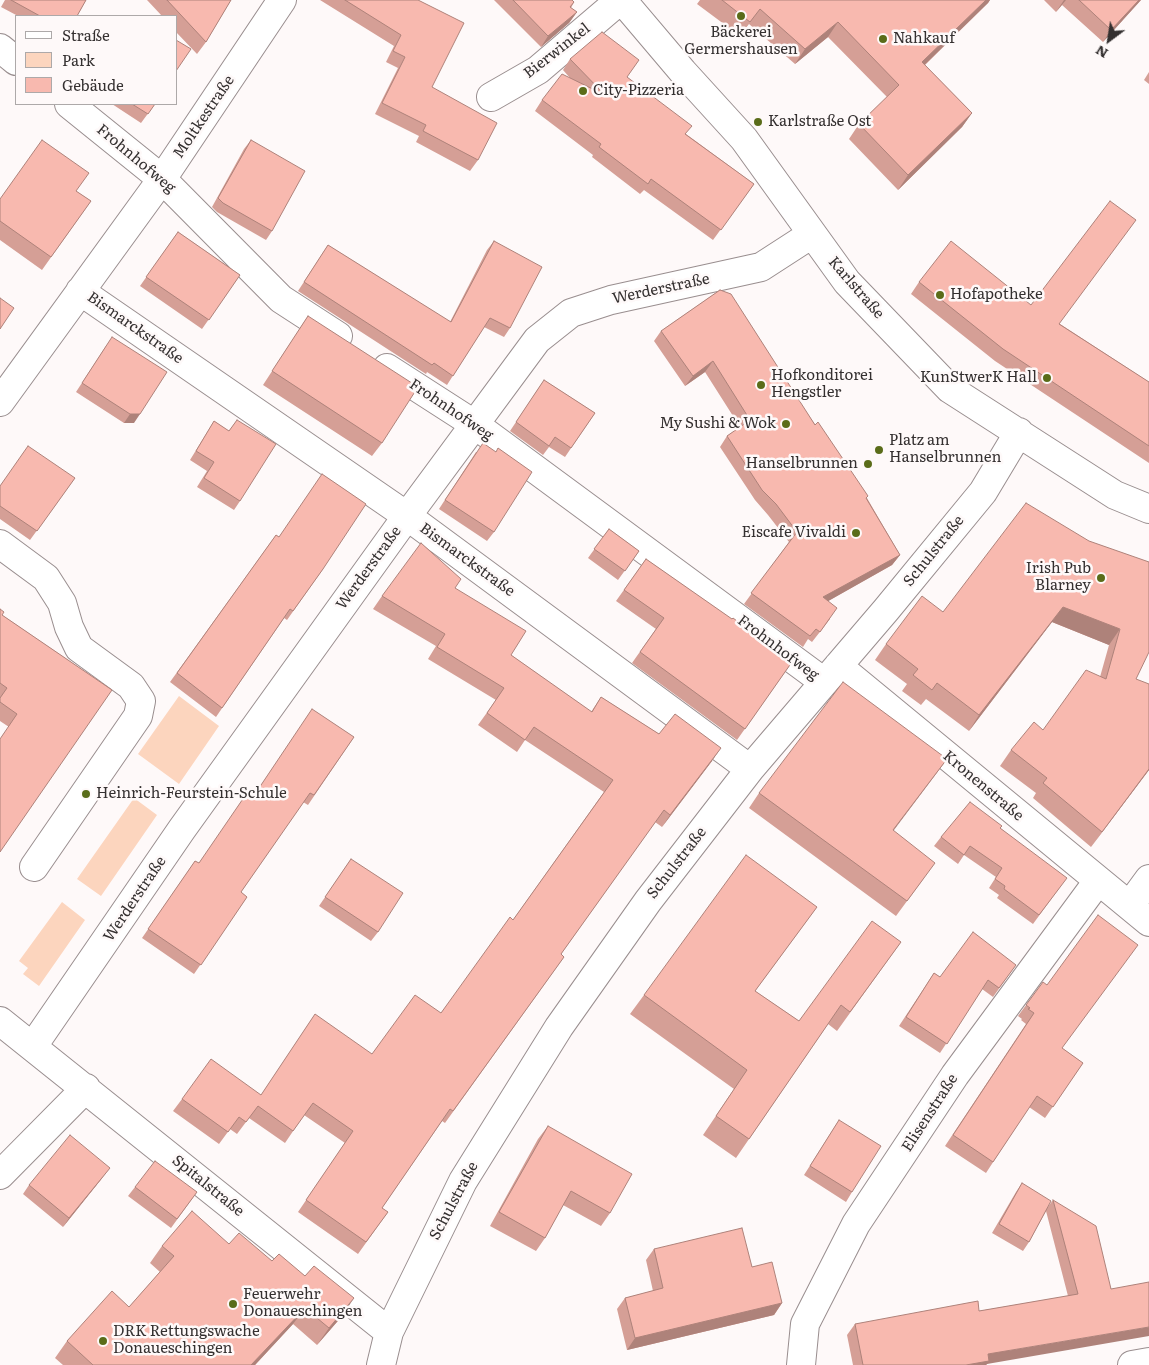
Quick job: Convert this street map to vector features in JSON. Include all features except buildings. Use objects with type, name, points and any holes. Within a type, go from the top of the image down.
[{"type":"street","name":"Moltkestraße","points":[[0,402],[162,179],[282,0]]},
{"type":"street","name":"Bierwinkel","points":[[491,97],[538,70],[621,0]]},
{"type":"street","name":"Karlstraße","points":[[621,0],[744,139],[847,282],[950,389],[1115,495],[1149,510]]},
{"type":"street","points":[[0,48],[15,60]]},
{"type":"street","name":"Frohnhofweg","points":[[70,105],[162,179],[281,299],[474,424],[831,674]]},
{"type":"street","name":"Werderstraße","points":[[33,1046],[182,830],[536,340],[571,313],[610,300],[761,268],[812,234]]},
{"type":"street","name":"Bismarckstraße","points":[[80,291],[407,516],[750,769]]},
{"type":"street","name":"Schulstraße","points":[[389,1332],[463,1181],[559,1027],[648,901],[750,769],[886,610],[983,492],[1019,432]]},
{"type":"street","points":[[0,544],[46,578],[62,603],[69,627],[79,648],[131,686],[141,700],[138,716],[34,867]]},
{"type":"street","name":"Kronenstraße","points":[[831,674],[1139,914],[1149,879]]},
{"type":"street","name":"Elisenstraße","points":[[802,1365],[806,1324],[856,1224],[954,1075],[1098,881]]},
{"type":"street","name":"Spitalstraße","points":[[0,1021],[389,1332]]},
{"type":"street","points":[[0,1175],[86,1088]]},
{"type":"street","points":[[381,1365],[389,1332]]},
{"type":"street","points":[[1132,1365],[1149,1362]]},
{"type":"green space","points":[[179,696],[219,726],[179,784],[138,754]]},
{"type":"green space","points":[[134,798],[157,815],[101,896],[77,879]]},
{"type":"green space","points":[[62,902],[85,920],[39,986],[23,974],[28,968],[19,961]]},
{"type":"place","name":"Bäckerei Germershausen","points":[[741,16]]},
{"type":"place","name":"Nahkauf","points":[[883,39]]},
{"type":"place","name":"City-Pizzeria","points":[[583,91]]},
{"type":"place","name":"Karlstraße Ost","points":[[758,122]]},
{"type":"place","name":"Hofapotheke","points":[[940,295]]},
{"type":"place","name":"KunStwerK Hall","points":[[1047,378]]},
{"type":"place","name":"Hofkonditorei Hengstler","points":[[761,385]]},
{"type":"place","name":"My Sushi & Wok","points":[[786,424]]},
{"type":"place","name":"Platz am Hanselbrunnen","points":[[879,450]]},
{"type":"place","name":"Hanselbrunnen","points":[[868,464]]},
{"type":"place","name":"Eiscafe Vivaldi","points":[[856,533]]},
{"type":"place","name":"Irish Pub Blarney","points":[[1101,578]]},
{"type":"place","name":"Heinrich-Feurstein-Schule","points":[[86,794]]},
{"type":"place","name":"Feuerwehr Donaueschingen","points":[[233,1304]]},
{"type":"place","name":"DRK Rettungswache Donaueschingen","points":[[103,1341]]}]
